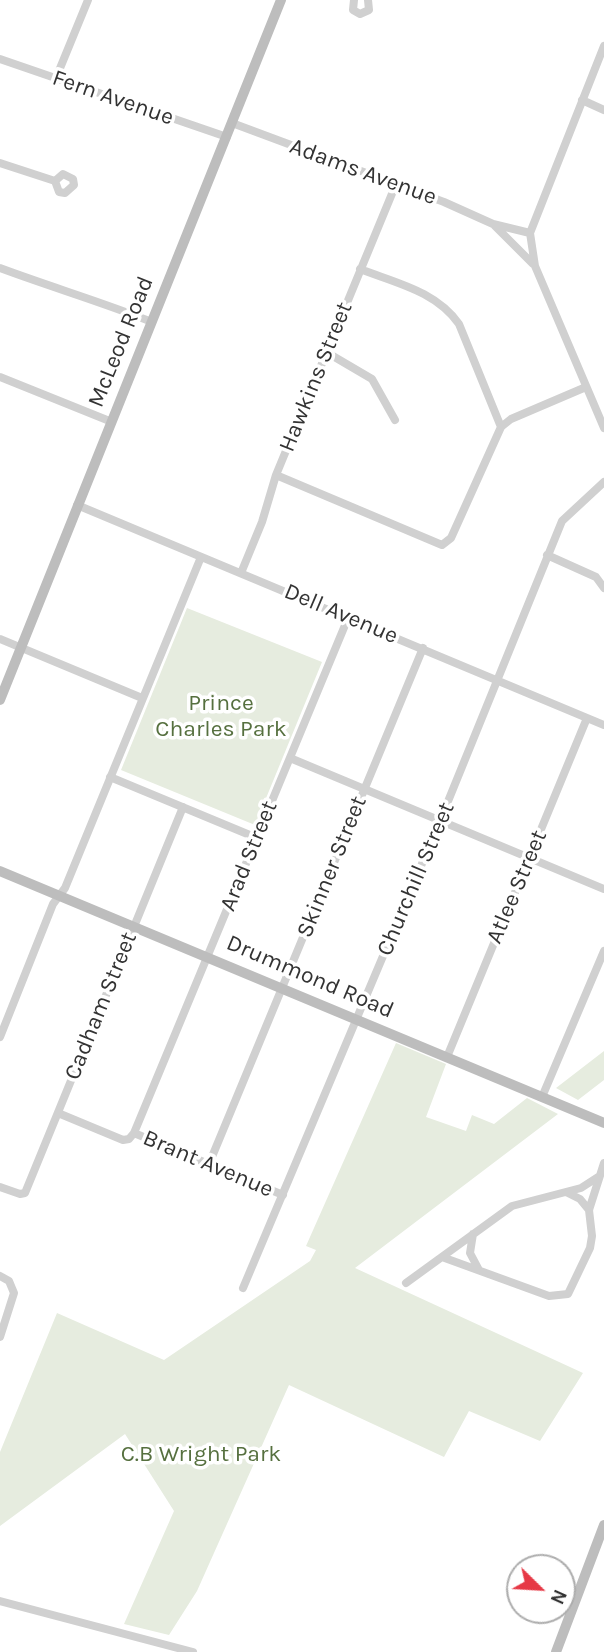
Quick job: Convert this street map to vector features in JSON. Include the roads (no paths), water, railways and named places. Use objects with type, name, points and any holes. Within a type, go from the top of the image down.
[{"type":"main road","name":"McLeod Road","points":[[0,700],[281,0]]},
{"type":"main road","name":"Drummond Road","points":[[0,871],[604,1123]]},
{"type":"main road","points":[[556,1652],[604,1525]]},
{"type":"street","points":[[56,78],[88,0]]},
{"type":"street","points":[[341,0],[353,2],[355,12],[363,14],[369,10],[368,0]]},
{"type":"street","points":[[604,46],[530,233],[535,266],[604,428]]},
{"type":"street","name":"Fern Avenue","points":[[0,59],[227,136]]},
{"type":"street","points":[[582,100],[604,110]]},
{"type":"street","name":"Adams Avenue","points":[[232,122],[494,224],[530,233]]},
{"type":"street","points":[[0,163],[55,181]]},
{"type":"street","name":"Hawkins Street","points":[[240,573],[262,522],[276,475],[396,184]]},
{"type":"street","name":"Adams Avenue","points":[[494,224],[535,266]]},
{"type":"street","points":[[0,268],[64,292],[103,302],[152,322]]},
{"type":"street","points":[[360,269],[437,299],[450,311],[459,324],[501,427]]},
{"type":"street","points":[[326,352],[372,379],[395,420]]},
{"type":"street","points":[[0,377],[112,422]]},
{"type":"street","points":[[276,475],[442,545],[451,538],[501,427],[511,419],[586,387]]},
{"type":"street","name":"Churchill Street","points":[[243,1288],[440,821],[562,521],[604,482]]},
{"type":"street","name":"Dell Avenue","points":[[77,505],[604,725]]},
{"type":"street","points":[[547,555],[597,577],[604,588]]},
{"type":"street","points":[[0,1037],[52,904],[60,895],[201,557]]},
{"type":"street","name":"Arad Street","points":[[134,1133],[348,618]]},
{"type":"street","points":[[0,639],[142,698]]},
{"type":"street","name":"Skinner Street","points":[[209,1164],[423,648]]},
{"type":"street","name":"Atlee Street","points":[[447,1057],[587,718]]},
{"type":"street","points":[[290,758],[604,889]]},
{"type":"street","points":[[110,777],[257,838]]},
{"type":"street","name":"Cadham Street","points":[[0,1187],[25,1193],[183,807]]},
{"type":"street","points":[[542,1097],[604,951]]},
{"type":"street","points":[[595,974],[604,978]]},
{"type":"street","name":"Brant Avenue","points":[[58,1113],[123,1140],[129,1139],[134,1133],[284,1195]]},
{"type":"street","points":[[442,1256],[549,1296],[560,1297],[568,1294],[590,1248],[592,1236],[589,1210],[604,1164]]},
{"type":"street","points":[[406,1283],[512,1206],[581,1188],[598,1177]]},
{"type":"street","points":[[565,1193],[580,1199],[589,1210]]},
{"type":"street","points":[[474,1233],[470,1253],[479,1270]]},
{"type":"street","points":[[0,1276],[9,1281],[14,1293],[0,1337]]},
{"type":"street","points":[[0,1601],[193,1652]]},
{"type":"park label","name":"Prince Charles Park","points":[[221,716]]},
{"type":"park label","name":"C.B Wright Park","points":[[201,1454]]}]
